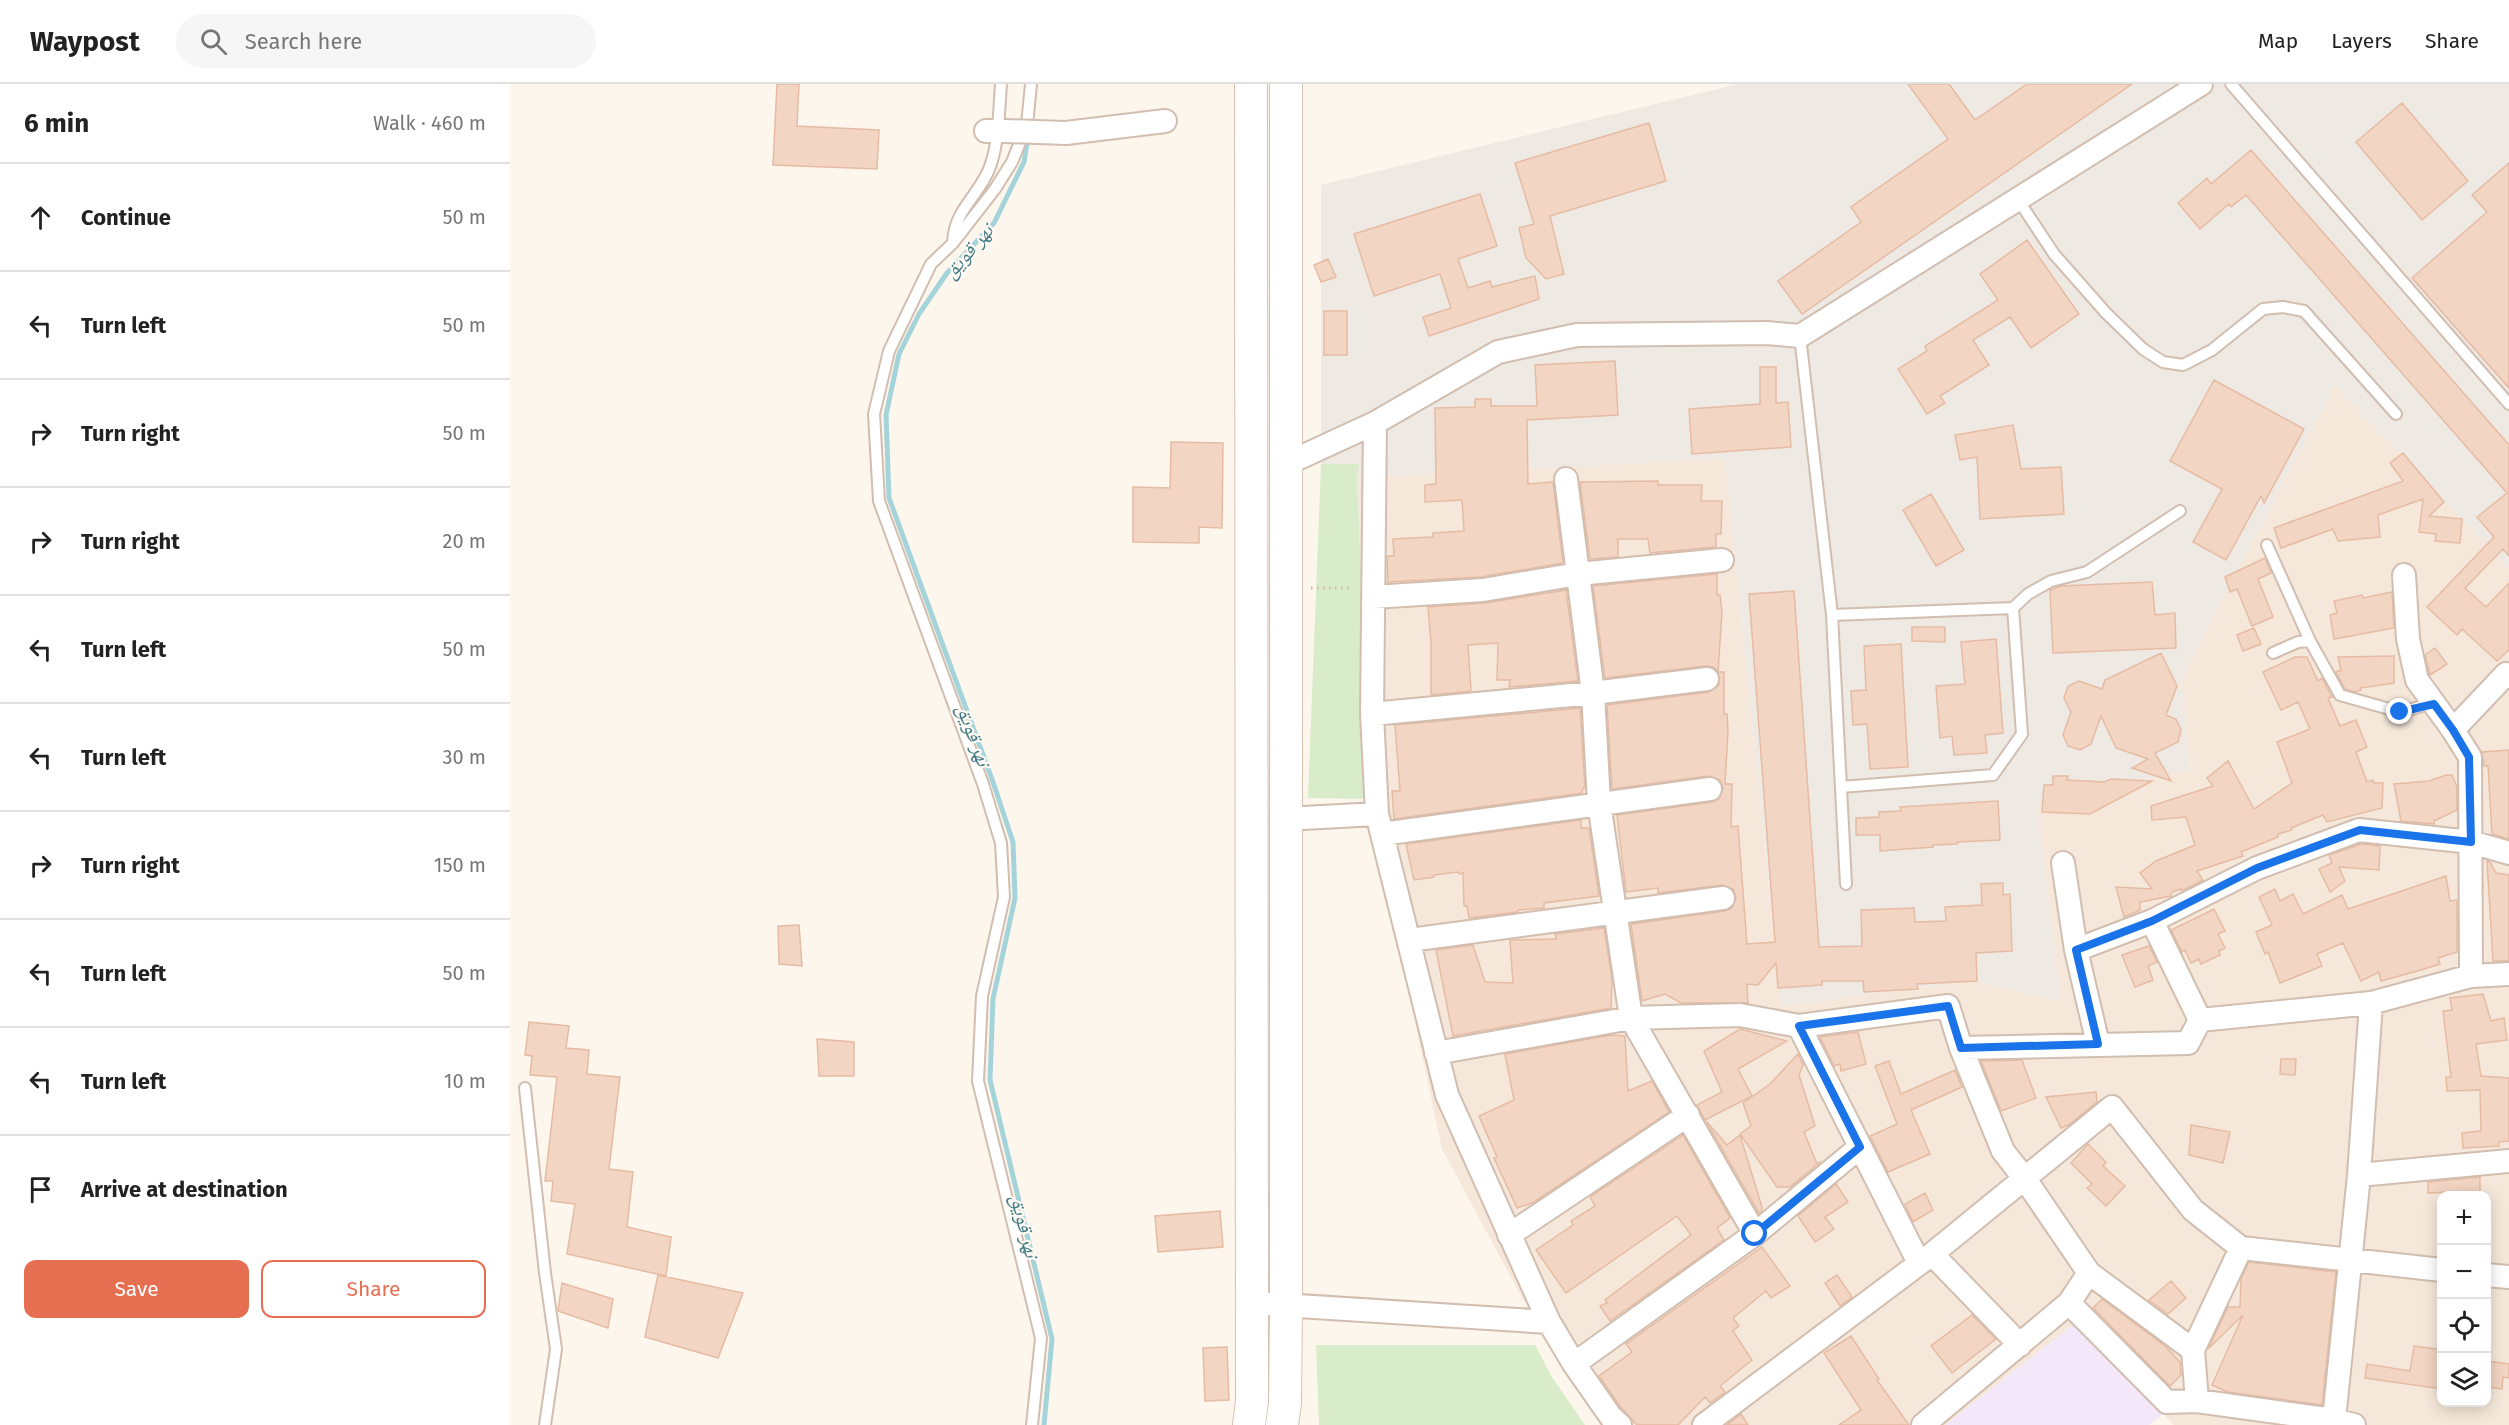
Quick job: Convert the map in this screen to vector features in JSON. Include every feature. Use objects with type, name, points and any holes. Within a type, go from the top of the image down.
[{"type":"main road","points":[[1249,1425],[1252,1401],[1251,84]]},
{"type":"main road","points":[[1282,1425],[1285,1403],[1286,1306],[1286,84]]},
{"type":"main road","points":[[1251,722],[1285,722]]},
{"type":"street","points":[[1286,464],[1375,423],[1498,352],[1577,335],[1767,333],[1800,336],[2201,84]]},
{"type":"street","points":[[996,131],[1066,133],[1165,121]]},
{"type":"street","points":[[1375,423],[1372,714],[1379,824],[1410,940],[1446,1095],[1549,1323],[1574,1364],[1611,1417],[1620,1425]]},
{"type":"street","points":[[1566,479],[1593,693],[1599,803],[1631,1018],[1755,1234]]},
{"type":"street","points":[[1373,593],[1483,590],[1578,574],[1722,560]]},
{"type":"street","points":[[2404,575],[2408,639],[2416,681],[2453,730],[2469,757],[2471,976]]},
{"type":"street","points":[[2453,730],[2506,674],[2509,677]]},
{"type":"street","points":[[1372,714],[1593,693],[1707,679]]},
{"type":"street","points":[[1285,819],[1379,824],[1599,803],[1710,789]]},
{"type":"street","points":[[2076,950],[2152,921],[2257,868],[2360,830],[2471,842],[2509,853]]},
{"type":"street","points":[[2062,863],[2076,950],[2098,1044]]},
{"type":"street","points":[[1410,940],[1722,898]]},
{"type":"street","points":[[2152,921],[2200,1020]]},
{"type":"street","points":[[2200,1020],[2371,1003],[2471,976],[2509,975]]},
{"type":"street","points":[[2069,1303],[2167,1402],[2197,1401],[2344,1423],[2352,1260],[2371,1003]]},
{"type":"street","points":[[1436,1053],[1631,1018],[1740,1015],[1799,1026],[1948,1006],[1961,1048],[2003,1151],[2025,1179],[2088,1273],[2193,1350]]},
{"type":"street","points":[[1961,1048],[2188,1043],[2200,1020]]},
{"type":"street","points":[[1799,1026],[1860,1147],[1925,1259],[2020,1345]]},
{"type":"street","points":[[1704,1425],[1925,1259],[2112,1107],[2193,1210],[2241,1248],[2437,1269]]},
{"type":"street","points":[[1509,1235],[1688,1115]]},
{"type":"street","points":[[1574,1364],[1755,1234],[1860,1147]]},
{"type":"street","points":[[2359,1176],[2509,1161]]},
{"type":"street","points":[[2197,1401],[2193,1350],[2241,1248]]},
{"type":"street","points":[[1923,1425],[2069,1303],[2088,1273]]},
{"type":"street","points":[[2491,1275],[2509,1277]]},
{"type":"street","points":[[1252,1303],[1549,1323]]},
{"type":"lane","points":[[953,243],[959,215],[982,183],[991,163],[1001,84]]},
{"type":"lane","points":[[1031,84],[1027,125],[1012,162],[995,189],[953,243],[931,264],[889,351],[874,414],[879,501],[983,784],[1001,843],[1004,897],[981,996],[978,1081],[1041,1338],[1032,1425]]},
{"type":"lane","points":[[2231,84],[2509,404]]},
{"type":"lane","points":[[2017,198],[2054,254],[2099,306],[2143,349],[2163,362],[2183,365],[2212,350],[2263,309],[2283,307],[2304,311],[2396,414]]},
{"type":"lane","points":[[1800,336],[1832,615],[1846,884]]},
{"type":"lane","points":[[1832,615],[2013,608],[2028,594],[2051,581],[2087,572],[2180,511]]},
{"type":"lane","points":[[2267,545],[2310,641],[2340,695],[2400,712],[2434,704]]},
{"type":"lane","points":[[1841,787],[1993,774],[2022,734],[2013,608]]},
{"type":"lane","points":[[2273,653],[2298,642],[2310,641]]},
{"type":"lane","points":[[525,1088],[545,1272],[556,1349],[546,1425]]},
{"type":"path","points":[[1286,588],[1373,593]]},
{"type":"shaded area","points":[[1738,84],[2509,84],[2509,569],[2335,386],[2181,678],[2190,770],[2037,805],[2061,1001],[1976,981],[1781,1006],[1725,459],[1357,477],[1358,464],[1321,464],[1321,185]]},
{"type":"shaded area","points":[[2335,385],[2509,569],[2509,1425],[2174,1425],[2073,1325],[1945,1425],[1629,1425],[1522,1298],[1442,1149],[1375,834],[1370,799],[1357,477],[1725,459],[1781,1006],[1976,981],[2061,1001],[2037,805],[2190,770],[2181,678]]},
{"type":"shaded area","points":[[2073,1325],[2163,1414],[2149,1425],[1945,1425]]},
{"type":"green space","points":[[1321,464],[1359,464],[1357,477],[1370,799],[1308,798]]},
{"type":"green space","points":[[1316,1345],[1535,1345],[1552,1377],[1585,1425],[1319,1425]]},
{"type":"building","points":[[777,84],[799,84],[797,126],[879,130],[877,169],[773,165]]},
{"type":"building","points":[[1908,84],[1949,84],[1975,120],[2027,84],[2132,84],[1802,314],[1778,281],[1861,222],[1851,207],[1948,139]]},
{"type":"building","points":[[2402,103],[2468,181],[2422,220],[2356,142]]},
{"type":"building","points":[[1649,123],[1666,181],[1550,216],[1564,274],[1546,279],[1526,258],[1519,228],[1534,224],[1515,163]]},
{"type":"building","points":[[2251,150],[2509,445],[2509,556],[2503,549],[2465,588],[2486,607],[2509,583],[2509,650],[2497,661],[2462,629],[2457,635],[2427,607],[2494,537],[2477,517],[2507,493],[2246,195],[2231,207],[2229,204],[2200,229],[2178,203],[2207,178],[2211,184]]},
{"type":"building","points":[[2509,163],[2509,388],[2412,278],[2487,212],[2472,195]]},
{"type":"building","points":[[1480,194],[1497,246],[1458,259],[1468,288],[1490,281],[1492,287],[1535,276],[1539,299],[1429,336],[1423,317],[1451,308],[1440,274],[1374,296],[1354,234]]},
{"type":"building","points":[[2027,240],[2079,314],[2031,348],[2010,317],[1973,340],[1989,365],[1940,396],[1945,403],[1927,414],[1898,369],[1927,351],[1925,346],[1998,300],[1980,274]]},
{"type":"building","points":[[1328,259],[1336,277],[1321,282],[1314,265]]},
{"type":"building","points":[[1324,311],[1347,311],[1347,355],[1324,355]]},
{"type":"building","points":[[1615,361],[1618,415],[1527,420],[1528,484],[1553,482],[1563,563],[1481,577],[1388,582],[1387,556],[1394,556],[1393,539],[1433,537],[1433,533],[1464,531],[1462,500],[1425,502],[1425,485],[1436,484],[1435,408],[1475,407],[1475,399],[1491,399],[1491,406],[1537,406],[1535,365]]},
{"type":"building","points":[[1760,367],[1776,367],[1776,403],[1788,402],[1791,447],[1692,454],[1689,409],[1760,404]]},
{"type":"building","points":[[2214,380],[2304,429],[2264,503],[2261,496],[2226,560],[2193,542],[2222,489],[2170,461]]},
{"type":"building","points":[[2013,425],[2021,469],[2061,467],[2064,514],[1980,519],[1977,457],[1960,460],[1955,435]]},
{"type":"building","points":[[1171,442],[1223,443],[1222,528],[1199,527],[1199,543],[1133,542],[1133,487],[1170,488]]},
{"type":"building","points":[[2403,453],[2444,502],[2429,516],[2462,519],[2460,543],[2435,541],[2436,534],[2419,532],[2423,499],[2378,515],[2380,537],[2338,541],[2333,529],[2281,548],[2274,528],[2403,481],[2390,463]]},
{"type":"building","points":[[1658,481],[1658,485],[1702,485],[1701,501],[1722,501],[1721,534],[1716,534],[1716,547],[1650,553],[1648,539],[1618,539],[1618,557],[1590,559],[1580,482]]},
{"type":"building","points":[[1931,494],[1964,550],[1936,566],[1903,510]]},
{"type":"building","points":[[2265,558],[2271,573],[2258,579],[2273,617],[2252,626],[2237,589],[2230,592],[2225,577]]},
{"type":"building","points":[[1717,574],[1717,595],[1720,595],[1722,612],[1718,672],[1713,667],[1705,666],[1605,678],[1593,586]]},
{"type":"building","points":[[2152,582],[2155,615],[2175,613],[2176,648],[2053,653],[2050,590],[2061,586]]},
{"type":"building","points":[[1566,590],[1578,681],[1509,687],[1510,680],[1497,680],[1498,643],[1468,645],[1471,691],[1431,695],[1431,642],[1428,607],[1485,603]]},
{"type":"building","points":[[1794,591],[1819,947],[1862,946],[1861,910],[1914,908],[1915,922],[1946,921],[1945,907],[1982,905],[1981,884],[2003,883],[2003,895],[2010,894],[2012,951],[1976,953],[1977,981],[1917,984],[1918,989],[1864,992],[1863,981],[1822,981],[1822,985],[1778,988],[1776,963],[1758,985],[1747,984],[1748,1003],[1681,1003],[1665,994],[1642,1001],[1631,924],[1725,911],[1732,908],[1736,897],[1733,889],[1722,885],[1658,893],[1658,888],[1626,892],[1617,815],[1712,802],[1719,799],[1723,788],[1720,780],[1708,776],[1612,789],[1607,705],[1709,692],[1719,685],[1718,672],[1724,672],[1724,714],[1727,714],[1728,731],[1725,784],[1732,784],[1731,827],[1738,826],[1747,944],[1775,942],[1749,594]]},
{"type":"building","points":[[2392,592],[2394,628],[2334,639],[2330,615],[2337,613],[2334,601]]},
{"type":"building","points":[[1912,627],[1945,627],[1945,642],[1912,641]]},
{"type":"building","points":[[2254,628],[2261,644],[2243,651],[2237,635]]},
{"type":"building","points":[[1996,639],[2003,733],[1985,735],[1987,753],[1954,755],[1952,736],[1940,738],[1936,686],[1965,684],[1961,642]]},
{"type":"building","points":[[1901,644],[1908,767],[1870,769],[1867,724],[1853,725],[1851,691],[1866,690],[1864,646]]},
{"type":"building","points":[[2435,648],[2447,664],[2430,675],[2425,655]]},
{"type":"building","points":[[2161,653],[2177,686],[2166,715],[2176,719],[2181,730],[2178,742],[2155,753],[2171,781],[2132,768],[2148,759],[2116,748],[2101,716],[2091,744],[2080,750],[2068,746],[2063,735],[2071,712],[2064,698],[2068,686],[2079,681],[2102,689],[2105,680]]},
{"type":"building","points":[[2394,656],[2394,683],[2360,688],[2361,690],[2355,692],[2345,689],[2336,672],[2341,670],[2338,657]]},
{"type":"building","points":[[2295,657],[2307,657],[2318,681],[2322,678],[2332,697],[2328,698],[2340,726],[2356,720],[2367,747],[2356,752],[2367,782],[2373,780],[2374,783],[2383,783],[2382,808],[2327,822],[2323,815],[2291,828],[2292,830],[2278,834],[2278,837],[2241,852],[2243,856],[2197,871],[2203,880],[2182,891],[2181,889],[2172,892],[2171,896],[2140,902],[2140,910],[2124,917],[2116,887],[2152,889],[2140,873],[2156,861],[2195,845],[2186,817],[2152,820],[2151,806],[2213,786],[2207,778],[2228,761],[2254,809],[2292,783],[2277,742],[2310,729],[2298,702],[2281,710],[2263,672]]},
{"type":"building","points":[[1580,708],[1585,788],[1582,793],[1394,819],[1392,791],[1400,791],[1395,725]]},
{"type":"building","points":[[2509,750],[2509,839],[2492,834],[2488,766],[2484,766],[2482,752]]},
{"type":"building","points":[[2452,775],[2457,787],[2457,810],[2434,821],[2434,824],[2401,821],[2394,784],[2429,781]]},
{"type":"building","points":[[2053,776],[2068,776],[2067,780],[2104,782],[2111,779],[2152,781],[2090,814],[2042,812],[2044,785],[2053,785]]},
{"type":"building","points":[[1998,801],[2000,840],[1957,842],[1957,844],[1933,845],[1933,847],[1880,851],[1880,835],[1856,835],[1856,818],[1879,817],[1879,812],[1901,811],[1900,807]]},
{"type":"building","points":[[1581,820],[1581,828],[1589,828],[1599,896],[1544,903],[1544,908],[1469,918],[1467,906],[1464,906],[1463,873],[1434,875],[1434,877],[1414,880],[1406,844]]},
{"type":"building","points":[[2361,844],[2380,846],[2379,870],[2339,867],[2345,881],[2330,892],[2319,869],[2332,863],[2329,855]]},
{"type":"building","points":[[2487,861],[2496,873],[2509,875],[2509,961],[2493,961]]},
{"type":"building","points":[[2446,876],[2450,901],[2457,900],[2457,952],[2438,958],[2440,964],[2421,970],[2381,981],[2379,972],[2361,981],[2343,943],[2317,954],[2322,966],[2280,983],[2268,952],[2265,954],[2256,932],[2272,925],[2259,897],[2275,889],[2280,901],[2293,894],[2303,914],[2342,895],[2348,909]]},
{"type":"building","points":[[2214,909],[2225,931],[2218,934],[2225,948],[2219,951],[2220,955],[2201,964],[2199,959],[2191,963],[2185,950],[2182,952],[2171,930]]},
{"type":"building","points":[[799,925],[802,966],[779,964],[778,926]]},
{"type":"building","points":[[1604,928],[1612,979],[1611,1008],[1453,1036],[1436,950],[1473,945],[1485,982],[1513,983],[1510,940],[1556,939],[1555,934]]},
{"type":"building","points":[[2149,946],[2157,962],[2148,966],[2153,980],[2135,987],[2122,955]]},
{"type":"building","points":[[2483,994],[2491,1021],[2504,1018],[2507,1040],[2476,1044],[2481,1076],[2509,1078],[2509,1141],[2499,1142],[2499,1146],[2463,1148],[2462,1133],[2481,1131],[2480,1090],[2447,1091],[2446,1077],[2451,1077],[2443,1011],[2452,1010],[2450,998]]},
{"type":"building","points":[[529,1022],[569,1026],[566,1048],[589,1050],[587,1074],[620,1077],[609,1169],[633,1172],[627,1227],[671,1237],[666,1276],[567,1254],[575,1204],[551,1201],[553,1181],[545,1181],[557,1077],[530,1075],[532,1056],[525,1055]]},
{"type":"building","points":[[1740,1029],[1787,1041],[1738,1069],[1752,1096],[1705,1120],[1697,1105],[1722,1092],[1704,1051]]},
{"type":"building","points":[[1858,1032],[1866,1064],[1841,1071],[1840,1064],[1834,1066],[1820,1037]]},
{"type":"building","points":[[1611,1035],[1625,1036],[1628,1091],[1652,1081],[1669,1112],[1532,1203],[1517,1208],[1494,1158],[1497,1157],[1479,1116],[1514,1100],[1505,1054]]},
{"type":"building","points":[[817,1039],[854,1042],[854,1076],[819,1076]]},
{"type":"building","points":[[1798,1054],[1803,1065],[1799,1075],[1815,1126],[1804,1132],[1817,1164],[1821,1161],[1790,1187],[1777,1187],[1740,1134],[1751,1126],[1743,1103],[1770,1084]]},
{"type":"building","points":[[2281,1059],[2296,1059],[2295,1075],[2280,1074]]},
{"type":"building","points":[[2022,1060],[2036,1098],[2001,1111],[1981,1061]]},
{"type":"building","points":[[1889,1061],[1901,1094],[1955,1070],[1962,1087],[1911,1110],[1930,1154],[1888,1172],[1870,1136],[1897,1124],[1875,1066]]},
{"type":"building","points":[[2096,1092],[2097,1102],[2070,1124],[2061,1128],[2046,1097]]},
{"type":"building","points":[[1706,1121],[1727,1145],[1740,1135],[1762,1207],[1759,1213]]},
{"type":"building","points":[[2191,1125],[2230,1132],[2223,1163],[2189,1155]]},
{"type":"building","points":[[1683,1135],[1730,1218],[1717,1228],[1724,1240],[1610,1321],[1600,1306],[1607,1303],[1605,1300],[1691,1235],[1677,1216],[1566,1293],[1536,1250],[1573,1225],[1571,1221],[1595,1206],[1590,1197]]},
{"type":"building","points":[[2088,1144],[2106,1162],[2103,1166],[2125,1186],[2106,1206],[2087,1188],[2092,1184],[2071,1163]]},
{"type":"building","points":[[2480,1177],[2480,1191],[2428,1193],[2428,1182]]},
{"type":"building","points":[[1836,1184],[1848,1202],[1825,1217],[1834,1229],[1815,1242],[1798,1216]]},
{"type":"building","points":[[1925,1193],[1933,1210],[1913,1222],[1905,1204]]},
{"type":"building","points":[[1220,1211],[1223,1247],[1158,1252],[1155,1216]]},
{"type":"building","points":[[1762,1247],[1790,1286],[1771,1298],[1766,1291],[1733,1318],[1739,1326],[1733,1331],[1752,1360],[1720,1386],[1725,1392],[1710,1403],[1705,1397],[1678,1425],[1637,1425],[1599,1376],[1632,1352],[1626,1344]]},
{"type":"building","points":[[2249,1262],[2336,1272],[2322,1405],[2228,1392],[2212,1385],[2243,1315],[2208,1349],[2228,1307],[2240,1307],[2241,1279]]},
{"type":"building","points":[[658,1275],[743,1293],[718,1358],[645,1337]]},
{"type":"building","points":[[1837,1275],[1852,1297],[1840,1306],[1825,1283]]},
{"type":"building","points":[[2171,1281],[2186,1298],[2168,1314],[2149,1300]]},
{"type":"building","points":[[562,1283],[613,1299],[608,1328],[558,1311]]},
{"type":"building","points":[[2102,1299],[2165,1346],[2180,1362],[2181,1375],[2170,1386],[2093,1308]]},
{"type":"building","points":[[1972,1315],[1996,1339],[1952,1373],[1931,1346]]},
{"type":"building","points":[[1851,1336],[1879,1379],[1877,1380],[1909,1425],[1839,1425],[1861,1410],[1824,1353]]},
{"type":"building","points":[[2414,1346],[2437,1349],[2437,1388],[2365,1378],[2367,1364],[2410,1371]]},
{"type":"building","points":[[1227,1347],[1229,1400],[1205,1401],[1203,1348]]},
{"type":"building","points":[[2491,1362],[2509,1364],[2509,1378],[2503,1377],[2502,1389],[2491,1388]]},
{"type":"building","points":[[1741,1414],[1748,1425],[1727,1425]]},
{"type":"waterway","name":"نهر قويق","points":[[1028,137],[1024,162],[994,223],[947,273],[919,314],[899,354],[886,415],[889,498],[1013,842],[1015,898],[993,999],[990,1080],[1052,1339],[1044,1425]]},
{"type":"route","points":[[1755,1234],[1860,1147],[1799,1026],[1948,1006],[1961,1048],[2098,1044],[2076,950],[2141,926],[2257,868],[2360,830],[2471,842],[2469,757],[2434,704],[2400,712]]}]
